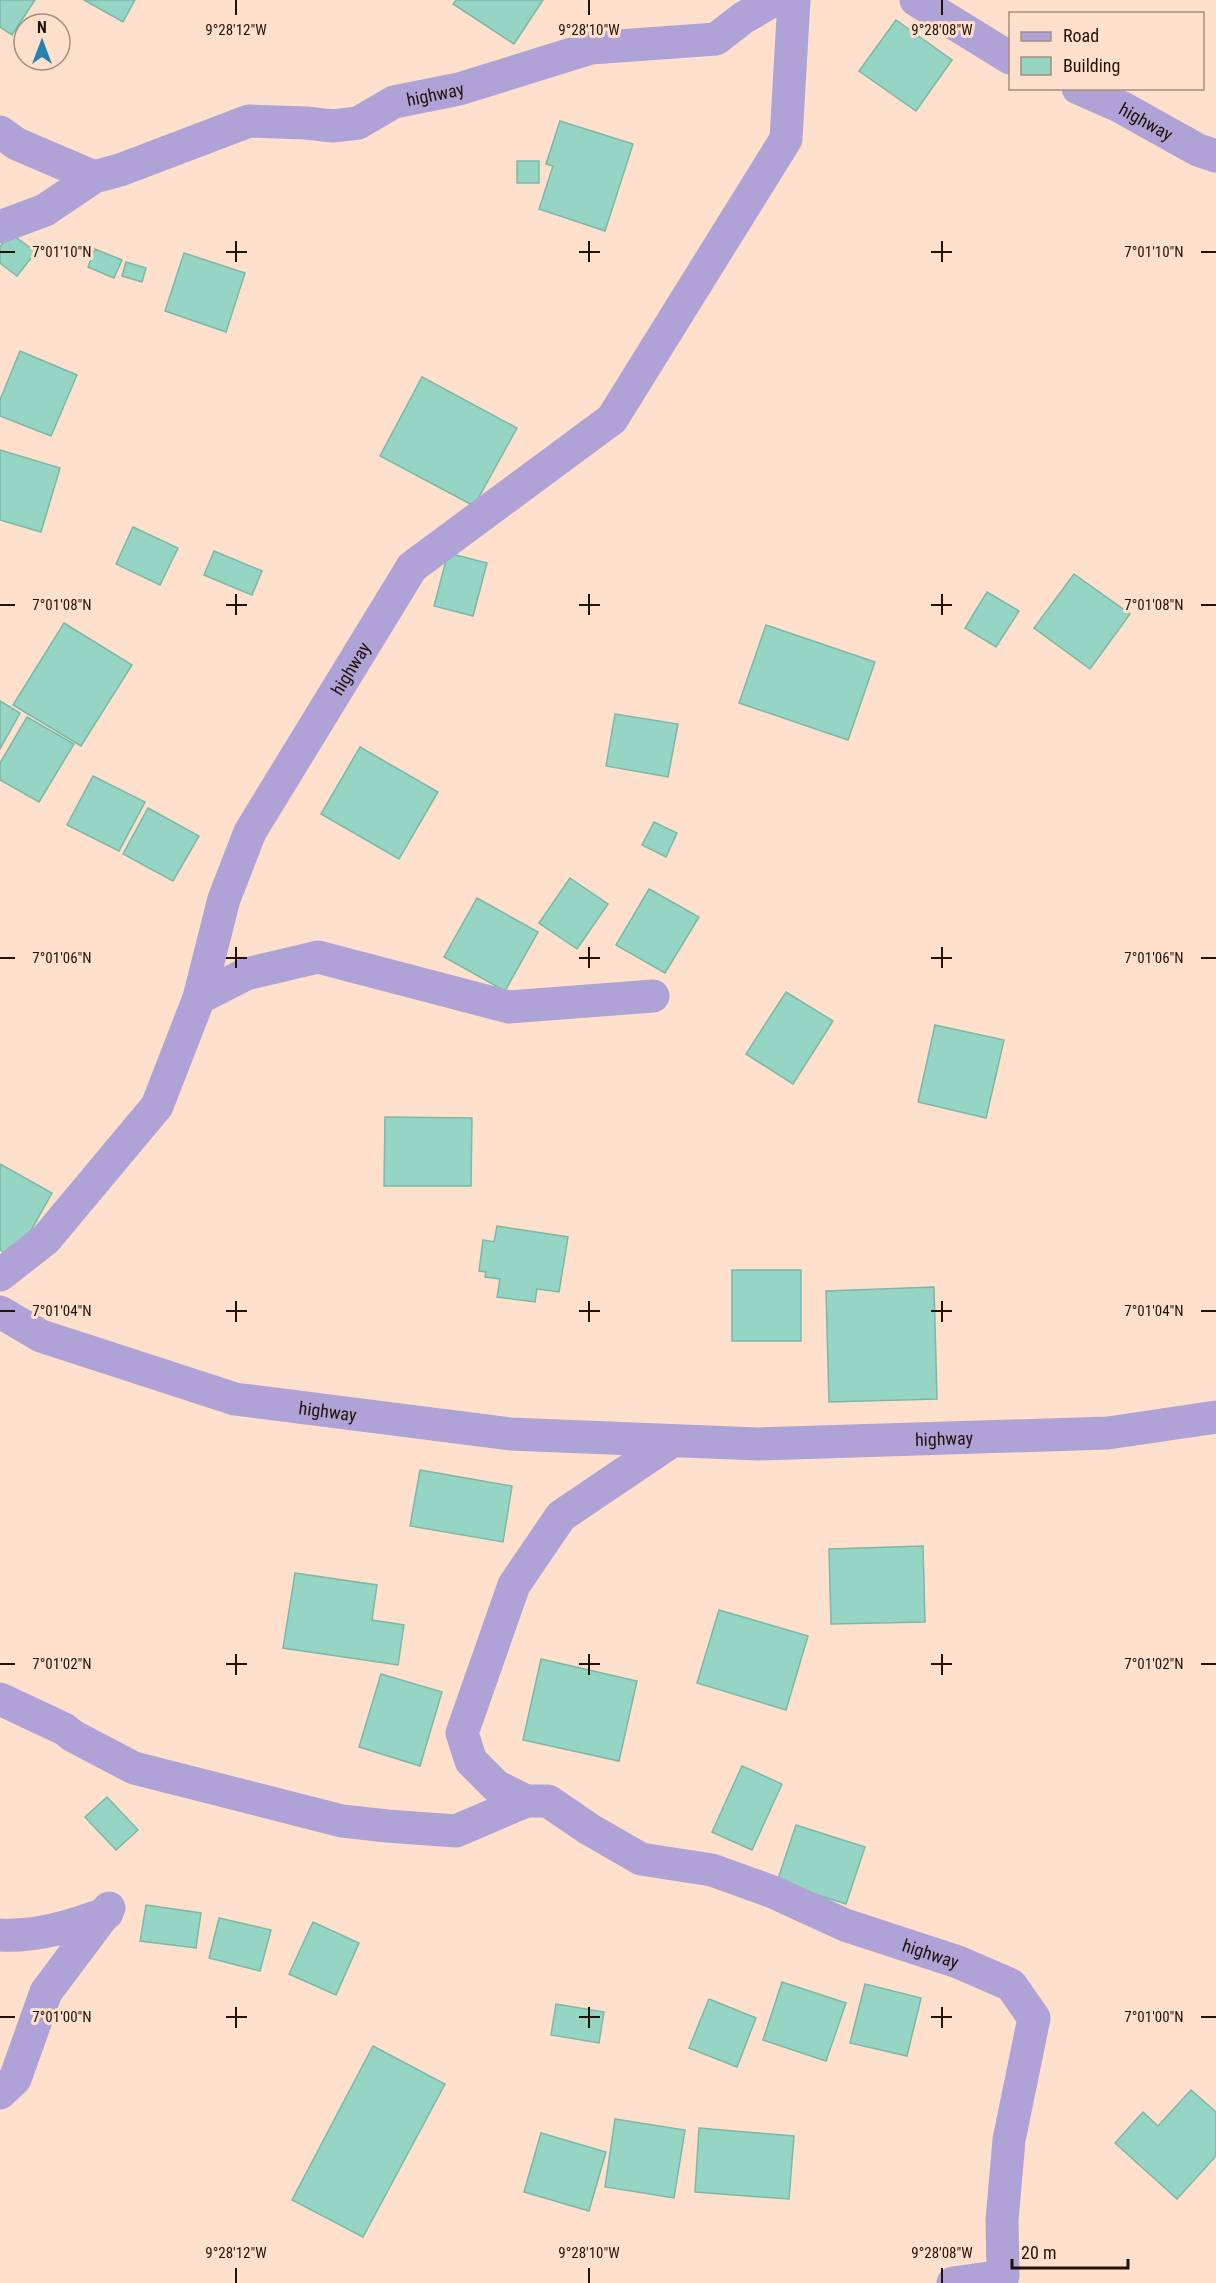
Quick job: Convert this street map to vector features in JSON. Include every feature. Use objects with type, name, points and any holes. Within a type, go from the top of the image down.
[{"type":"street","name":"highway","points":[[0,227],[45,210],[94,177],[130,166],[249,121],[333,126],[358,123],[394,102],[459,89],[591,48],[716,39],[743,18],[774,0]]},
{"type":"street","name":"highway","points":[[0,1275],[46,1239],[157,1106],[200,998],[224,899],[250,832],[412,567],[612,419],[786,139],[794,0]]},
{"type":"street","points":[[916,0],[1009,57]]},
{"type":"street","name":"highway","points":[[1083,90],[1121,107],[1198,150],[1216,156]]},
{"type":"street","points":[[0,132],[17,144],[94,177]]},
{"type":"street","points":[[200,998],[246,974],[318,957],[509,1007],[653,996]]},
{"type":"street","name":"highway","points":[[0,1312],[41,1336],[235,1399],[510,1434],[758,1444],[1108,1433],[1216,1417]]},
{"type":"street","name":"highway","points":[[672,1440],[561,1516],[514,1585],[462,1733],[471,1761],[496,1786],[526,1802],[548,1802],[641,1859],[712,1870],[773,1892],[845,1925],[958,1962],[1011,1985],[1034,2018],[1009,2140],[1002,2220],[1003,2276],[953,2283]]},
{"type":"street","points":[[0,1699],[134,1768],[342,1821],[456,1831],[526,1802]]},
{"type":"street","points":[[0,1935],[18,1936],[71,1927],[108,1911],[46,1992],[15,2079],[0,2093]]},
{"type":"building","points":[[0,0],[35,0],[27,12],[12,12],[12,35],[0,27]]},
{"type":"building","points":[[84,0],[135,0],[123,22]]},
{"type":"building","points":[[456,0],[543,0],[514,44],[453,4]]},
{"type":"building","points":[[896,20],[952,60],[916,111],[859,71]]},
{"type":"building","points":[[560,121],[633,144],[605,231],[539,209],[553,166],[546,164]]},
{"type":"building","points":[[517,161],[539,161],[539,183],[517,183]]},
{"type":"building","points":[[10,233],[36,252],[17,276],[0,263],[0,247]]},
{"type":"building","points":[[95,249],[122,260],[114,278],[88,267]]},
{"type":"building","points":[[184,253],[245,273],[226,332],[165,311]]},
{"type":"building","points":[[126,262],[146,268],[142,282],[122,276]]},
{"type":"building","points":[[20,351],[77,375],[51,436],[0,416],[0,400]]},
{"type":"building","points":[[422,377],[517,428],[474,506],[380,456]]},
{"type":"building","points":[[0,450],[60,468],[41,532],[0,520]]},
{"type":"building","points":[[133,527],[178,548],[160,585],[116,564]]},
{"type":"building","points":[[214,551],[262,571],[252,595],[204,575]]},
{"type":"building","points":[[448,553],[487,563],[473,616],[434,606]]},
{"type":"building","points":[[1074,574],[1130,614],[1090,669],[1034,628]]},
{"type":"building","points":[[987,592],[1019,611],[996,647],[965,628]]},
{"type":"building","points":[[64,623],[132,665],[81,746],[13,705]]},
{"type":"building","points":[[766,625],[875,662],[848,740],[739,703]]},
{"type":"building","points":[[0,701],[20,713],[0,749]]},
{"type":"building","points":[[615,714],[678,724],[668,777],[606,766]]},
{"type":"building","points":[[27,717],[74,744],[39,802],[0,780],[0,763]]},
{"type":"building","points":[[360,747],[438,792],[399,859],[321,814]]},
{"type":"building","points":[[93,776],[145,802],[119,851],[67,825]]},
{"type":"building","points":[[148,808],[199,836],[173,881],[123,854]]},
{"type":"building","points":[[654,822],[677,833],[666,857],[642,845]]},
{"type":"building","points":[[570,878],[608,904],[577,949],[539,923]]},
{"type":"building","points":[[649,889],[699,917],[665,973],[616,945]]},
{"type":"building","points":[[477,898],[538,932],[505,991],[444,957]]},
{"type":"building","points":[[786,992],[833,1021],[793,1084],[746,1054]]},
{"type":"building","points":[[935,1025],[1004,1040],[986,1118],[918,1102]]},
{"type":"building","points":[[385,1117],[472,1118],[471,1186],[384,1186]]},
{"type":"building","points":[[0,1164],[52,1193],[15,1259],[0,1250]]},
{"type":"building","points":[[497,1226],[568,1237],[559,1292],[537,1289],[535,1302],[497,1297],[500,1279],[485,1277],[486,1272],[479,1271],[483,1240],[494,1242]]},
{"type":"building","points":[[732,1270],[801,1270],[801,1341],[732,1341]]},
{"type":"building","points":[[934,1287],[937,1399],[829,1402],[826,1291]]},
{"type":"building","points":[[420,1470],[512,1486],[503,1542],[410,1526]]},
{"type":"building","points":[[923,1546],[925,1622],[831,1624],[829,1549]]},
{"type":"building","points":[[295,1573],[377,1585],[372,1620],[404,1625],[398,1665],[283,1648]]},
{"type":"building","points":[[719,1610],[808,1636],[786,1710],[697,1683]]},
{"type":"building","points":[[541,1659],[637,1681],[619,1761],[523,1740]]},
{"type":"building","points":[[381,1674],[442,1692],[420,1766],[359,1747]]},
{"type":"building","points":[[742,1766],[782,1784],[752,1850],[712,1832]]},
{"type":"building","points":[[107,1797],[138,1830],[116,1850],[85,1817]]},
{"type":"building","points":[[796,1825],[865,1847],[846,1904],[777,1882]]},
{"type":"building","points":[[146,1905],[201,1913],[196,1948],[140,1941]]},
{"type":"building","points":[[219,1918],[271,1930],[260,1971],[209,1958]]},
{"type":"building","points":[[313,1922],[359,1943],[336,1995],[289,1974]]},
{"type":"building","points":[[782,1982],[846,2003],[826,2061],[763,2040]]},
{"type":"building","points":[[865,1984],[921,1998],[907,2056],[850,2043]]},
{"type":"building","points":[[709,1999],[756,2018],[737,2067],[689,2048]]},
{"type":"building","points":[[556,2004],[604,2012],[599,2043],[551,2035]]},
{"type":"building","points":[[373,2046],[445,2084],[363,2237],[292,2200]]},
{"type":"building","points":[[1191,2090],[1216,2112],[1216,2156],[1177,2199],[1115,2143],[1143,2112],[1158,2126]]},
{"type":"building","points":[[615,2119],[685,2130],[674,2198],[605,2187]]},
{"type":"building","points":[[699,2128],[794,2136],[789,2199],[695,2192]]},
{"type":"building","points":[[541,2133],[606,2152],[589,2211],[524,2192]]}]
